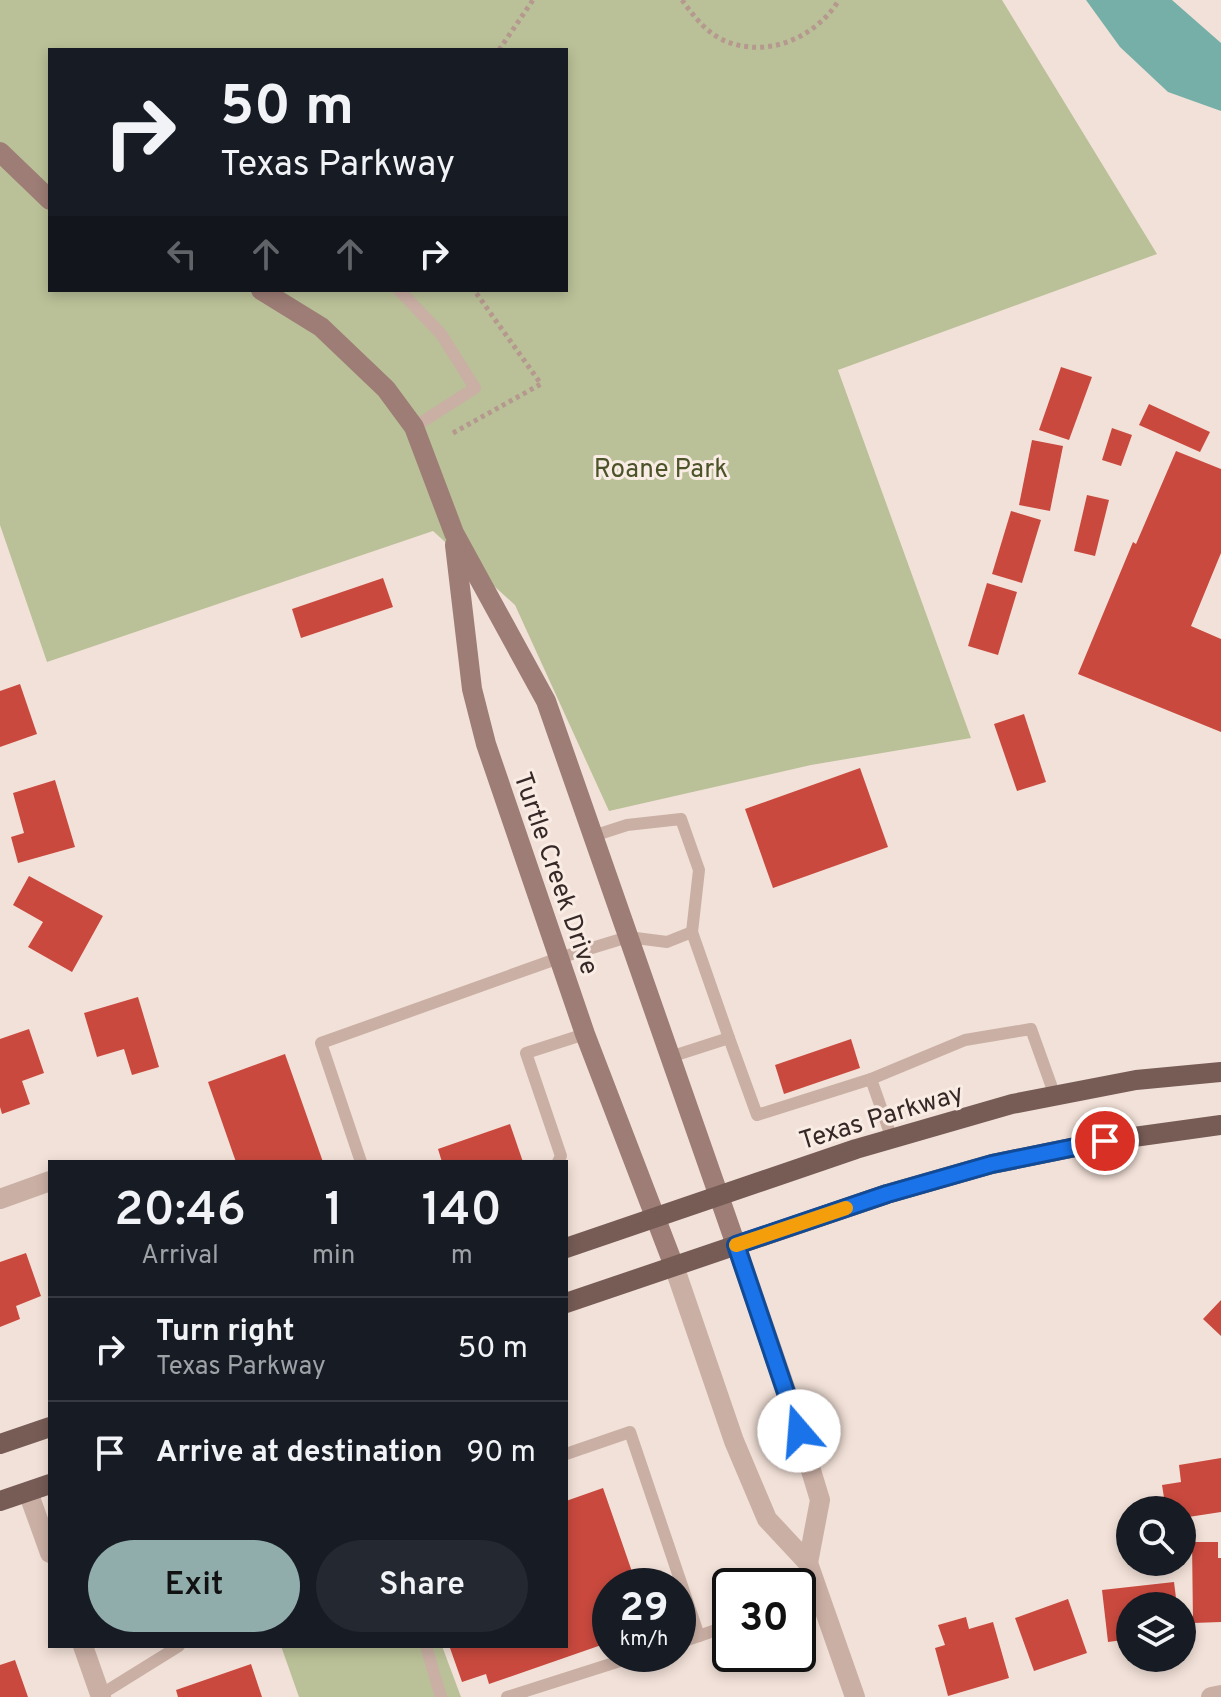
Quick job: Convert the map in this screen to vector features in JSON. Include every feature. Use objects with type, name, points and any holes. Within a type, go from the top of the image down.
[{"type":"main road","name":"Texas Parkway","points":[[568,1247],[892,1139],[1012,1104],[1136,1080],[1221,1072]]},
{"type":"main road","points":[[568,1302],[887,1194],[992,1164],[1105,1141],[1221,1125]]},
{"type":"main road","points":[[0,1444],[48,1428]]},
{"type":"main road","points":[[0,1501],[48,1485]]},
{"type":"street","points":[[0,152],[48,198]]},
{"type":"street","name":"Turtle Creek Drive","points":[[264,292],[321,327],[386,389],[414,427],[454,533],[546,701],[736,1245]]},
{"type":"street","name":"Turtle Creek Drive","points":[[454,533],[472,689],[486,744],[585,1034],[674,1266]]},
{"type":"street","points":[[0,1199],[48,1182]]},
{"type":"street","points":[[736,1245],[820,1500],[808,1563]]},
{"type":"street","points":[[674,1266],[734,1441],[767,1519],[808,1563],[855,1697]]},
{"type":"street","points":[[28,1492],[48,1547]]},
{"type":"street","points":[[84,1648],[100,1696]]},
{"type":"street","points":[[1211,1697],[1221,1695]]},
{"type":"lane","points":[[401,292],[441,334],[475,388],[414,427]]},
{"type":"lane","points":[[593,836],[627,825],[681,819],[699,870],[692,932],[757,1115],[871,1079],[965,1040],[1031,1029],[1055,1096]]},
{"type":"lane","points":[[360,1160],[321,1043],[559,958],[628,937],[667,942],[692,932]]},
{"type":"lane","points":[[559,1160],[561,1156],[526,1053],[585,1034]]},
{"type":"lane","points":[[670,1057],[729,1038]]},
{"type":"lane","points":[[871,1079],[892,1139]]},
{"type":"lane","points":[[568,1453],[630,1432],[699,1636]]},
{"type":"lane","points":[[696,1637],[712,1631]]},
{"type":"lane","points":[[100,1696],[176,1648]]},
{"type":"lane","points":[[427,1648],[441,1697]]},
{"type":"lane","points":[[507,1697],[592,1670]]},
{"type":"path","points":[[500,48],[533,0]]},
{"type":"path","points":[[682,0],[697,22],[721,39],[750,47],[779,46],[807,35],[829,16],[839,0]]},
{"type":"path","points":[[453,433],[541,384],[475,292]]},
{"type":"green space","name":"Roane Park","points":[[0,0],[1002,0],[1157,254],[838,370],[971,738],[811,765],[609,811],[515,605],[433,531],[47,662],[0,525]]},
{"type":"green space","points":[[282,1648],[443,1648],[461,1697],[299,1697]]},
{"type":"water","points":[[1086,0],[1172,0],[1221,43],[1221,111],[1168,92],[1120,47]]},
{"type":"building","points":[[1061,367],[1092,377],[1069,440],[1039,430]]},
{"type":"building","points":[[1149,404],[1210,432],[1200,452],[1139,425]]},
{"type":"building","points":[[1112,428],[1132,435],[1121,466],[1102,460]]},
{"type":"building","points":[[1032,440],[1063,446],[1050,511],[1019,505]]},
{"type":"building","points":[[1176,451],[1221,469],[1221,553],[1191,626],[1221,639],[1221,732],[1078,674],[1133,542],[1136,544]]},
{"type":"building","points":[[1087,495],[1109,500],[1095,556],[1074,551]]},
{"type":"building","points":[[1011,511],[1041,520],[1022,583],[992,574]]},
{"type":"building","points":[[383,578],[393,607],[301,638],[292,609]]},
{"type":"building","points":[[987,583],[1017,592],[998,655],[968,646]]},
{"type":"building","points":[[20,684],[37,734],[0,747],[0,691]]},
{"type":"building","points":[[1024,714],[1046,782],[1017,791],[994,724]]},
{"type":"building","points":[[860,768],[888,847],[773,888],[745,809]]},
{"type":"building","points":[[55,780],[75,847],[18,863],[11,837],[24,833],[13,793]]},
{"type":"building","points":[[29,876],[103,916],[72,972],[28,947],[43,922],[13,905]]},
{"type":"building","points":[[138,997],[159,1067],[132,1075],[124,1049],[97,1057],[84,1013]]},
{"type":"building","points":[[29,1029],[44,1073],[22,1081],[30,1104],[2,1114],[0,1039]]},
{"type":"building","points":[[851,1039],[860,1068],[784,1094],[775,1065]]},
{"type":"building","points":[[285,1054],[322,1160],[235,1160],[208,1082]]},
{"type":"building","points":[[510,1124],[522,1160],[441,1160],[438,1149]]},
{"type":"building","points":[[26,1253],[41,1296],[16,1306],[20,1319],[0,1327],[0,1262]]},
{"type":"building","points":[[1221,1300],[1221,1336],[1203,1319]]},
{"type":"building","points":[[1221,1458],[1221,1512],[1196,1516],[1196,1496],[1164,1496],[1162,1485],[1181,1482],[1179,1465]]},
{"type":"building","points":[[603,1488],[631,1568],[592,1568],[592,1648],[489,1684],[486,1674],[462,1682],[450,1648],[568,1648],[568,1500]]},
{"type":"building","points":[[1196,1542],[1218,1542],[1221,1622],[1196,1623],[1196,1592],[1193,1592]]},
{"type":"building","points":[[1174,1582],[1175,1592],[1116,1592],[1116,1641],[1108,1642],[1102,1590]]},
{"type":"building","points":[[1068,1599],[1087,1653],[1034,1671],[1015,1618]]},
{"type":"building","points":[[966,1617],[969,1629],[993,1622],[1009,1678],[948,1696],[935,1648],[945,1645],[938,1625]]},
{"type":"building","points":[[15,1660],[28,1697],[0,1697],[0,1665]]},
{"type":"building","points":[[251,1664],[262,1697],[178,1697],[176,1690]]},
{"type":"slow traffic","points":[[736,1245],[846,1208]]},
{"type":"route","points":[[799,1431],[736,1245],[887,1194],[992,1164],[1105,1141]]}]
